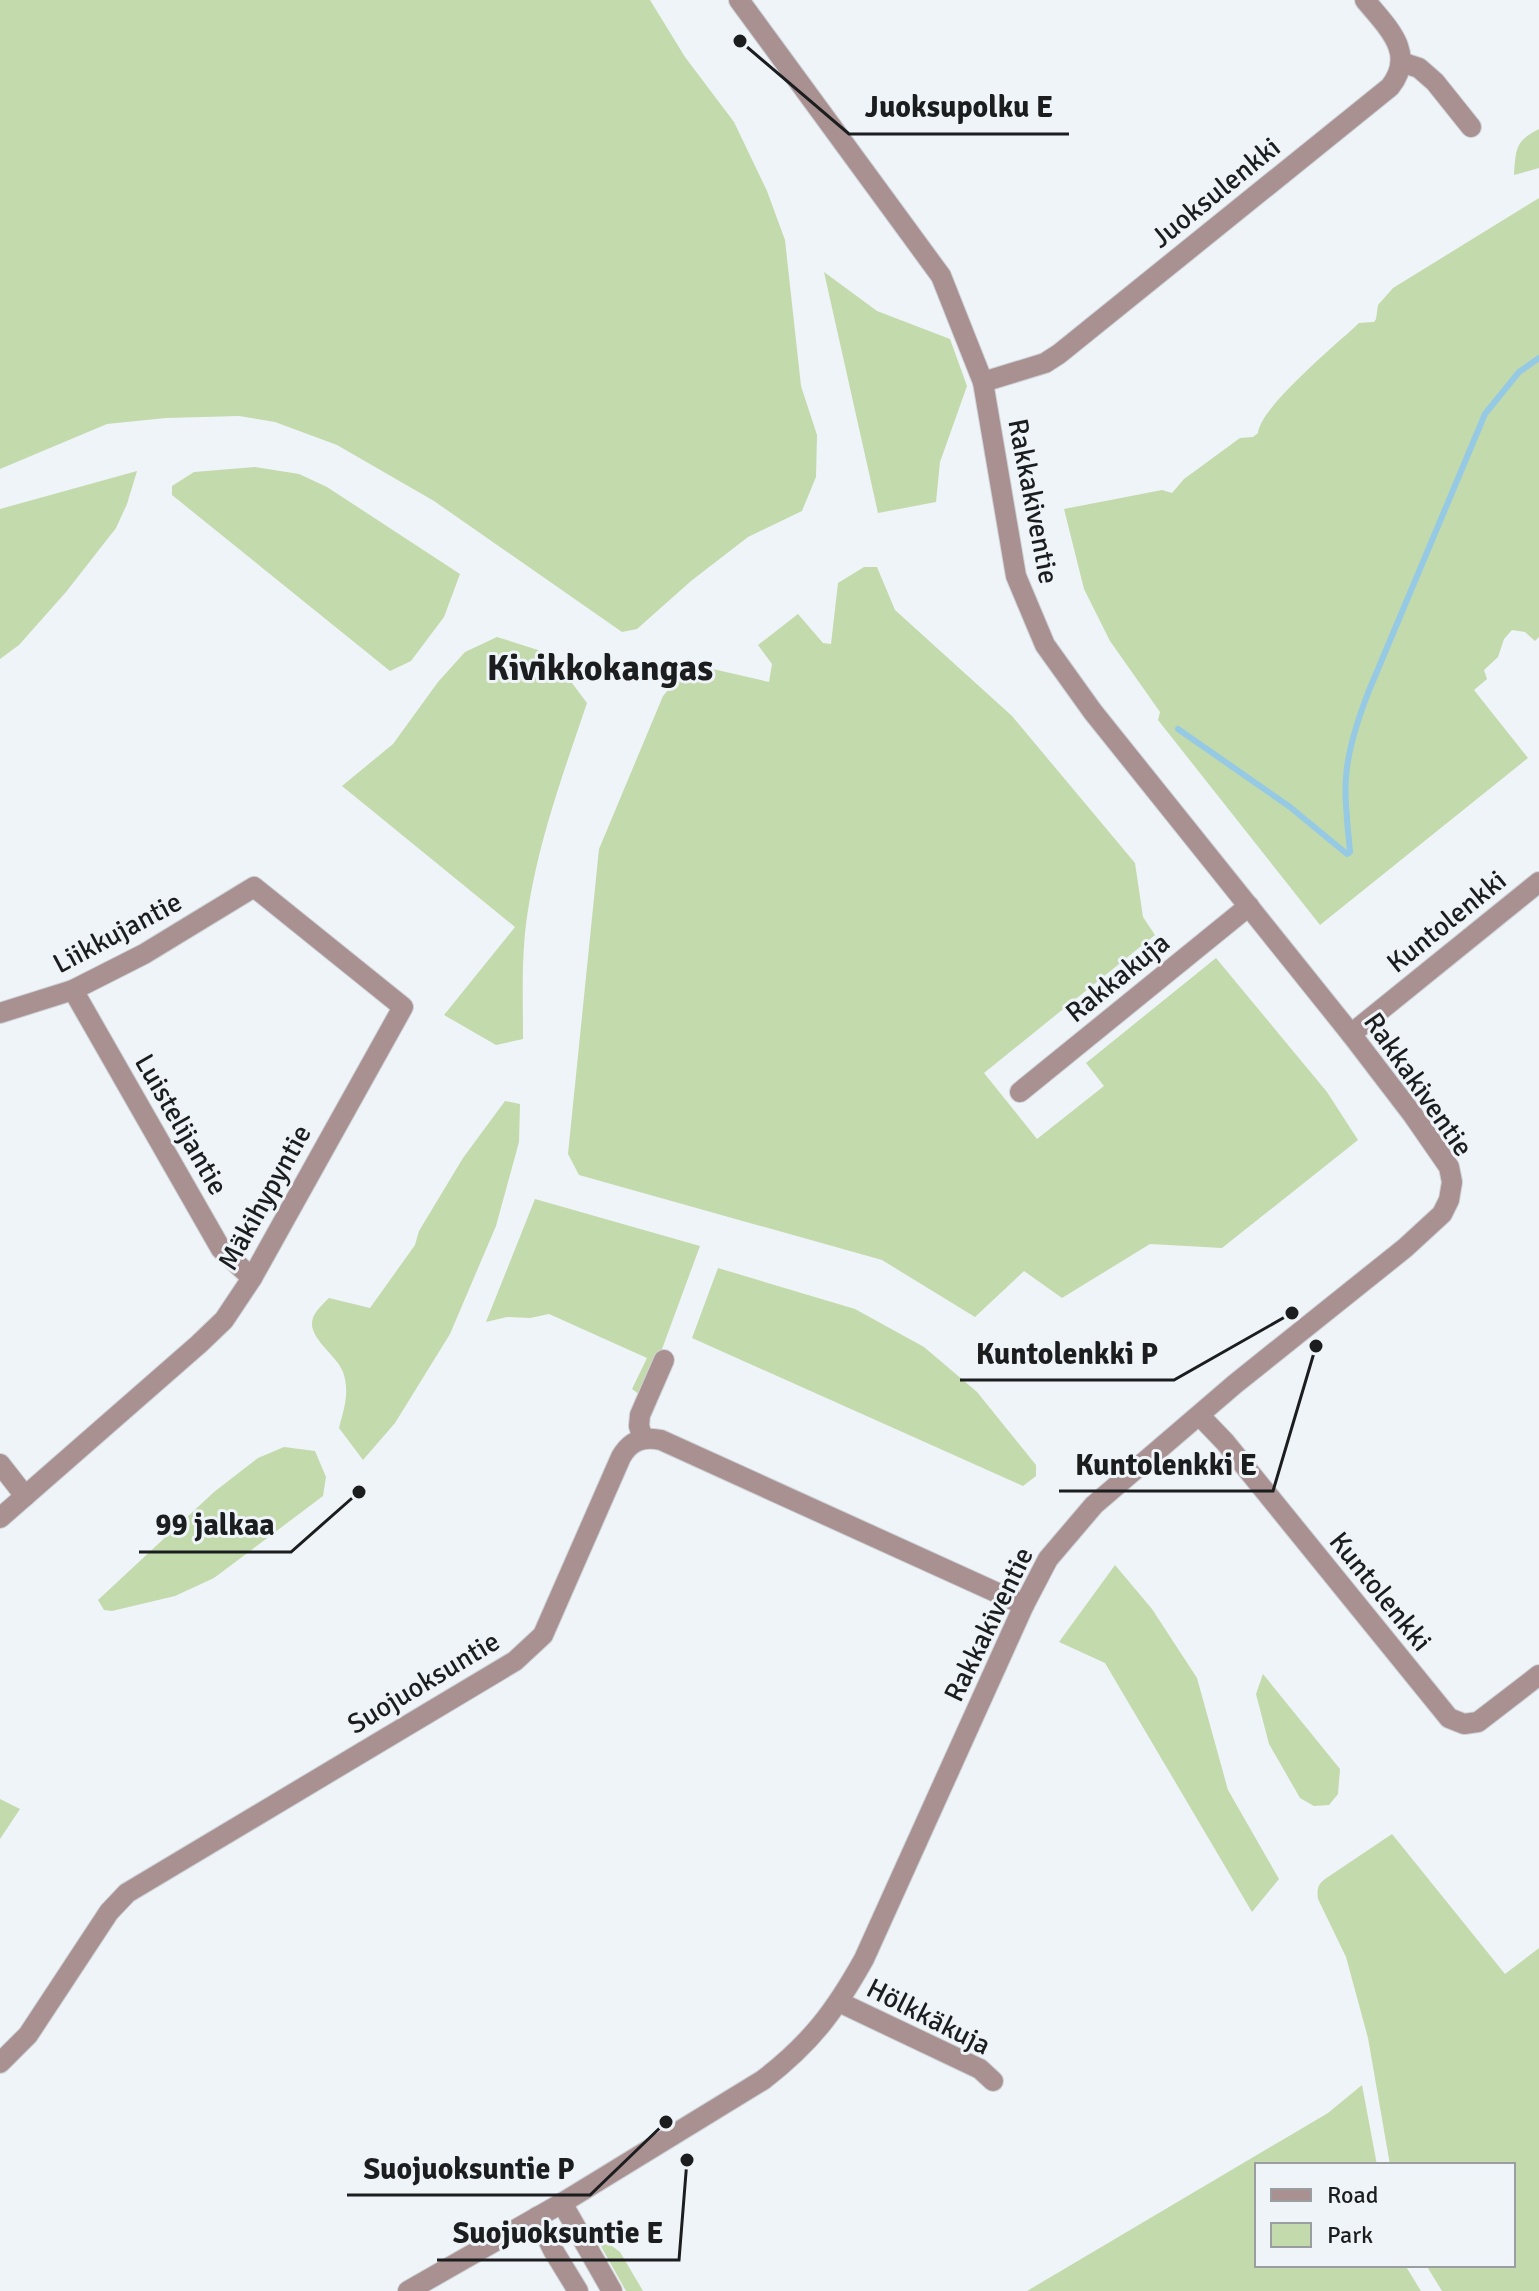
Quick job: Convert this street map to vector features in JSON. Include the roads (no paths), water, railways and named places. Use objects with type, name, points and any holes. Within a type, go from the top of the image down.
[{"type":"street","name":"Rakkakiventie","points":[[537,2217],[763,2080],[788,2061],[817,2032],[864,1959],[1024,1605],[1048,1559],[1094,1505],[1442,1214],[1449,1200],[1452,1182],[1449,1167],[1351,1034],[1093,712],[1045,645],[1016,576],[983,382],[941,276],[739,0]]},
{"type":"street","points":[[1365,0],[1394,35],[1401,62],[1419,68],[1435,82],[1471,127]]},
{"type":"street","name":"Juoksulenkki","points":[[983,382],[1045,363],[1059,354],[1386,91],[1396,79],[1401,62]]},
{"type":"street","name":"Kuntolenkki","points":[[1351,1034],[1539,882]]},
{"type":"street","name":"Liikkujantie","points":[[0,1013],[73,990],[144,954],[254,887]]},
{"type":"street","name":"Mäkihypyntie","points":[[0,1518],[224,1320],[252,1278],[403,1007],[254,887]]},
{"type":"street","name":"Rakkakuja","points":[[1020,1092],[1249,906]]},
{"type":"street","name":"Luistelijantie","points":[[73,990],[221,1249],[252,1278]]},
{"type":"street","points":[[664,1360],[640,1415],[643,1439],[661,1440],[1024,1605]]},
{"type":"street","name":"Kuntolenkki","points":[[1200,1416],[1225,1442],[1449,1718],[1464,1724],[1478,1722],[1539,1675]]},
{"type":"street","name":"Suojuoksuntie","points":[[0,2063],[28,2035],[109,1912],[127,1893],[515,1661],[543,1635],[621,1457],[633,1442],[643,1439]]},
{"type":"street","points":[[0,1464],[25,1496]]},
{"type":"street","name":"Hölkkäkuja","points":[[839,2002],[980,2069],[993,2081]]},
{"type":"street","points":[[562,2203],[612,2291]]},
{"type":"street","points":[[408,2291],[537,2217],[578,2291]]},
{"type":"waterway","points":[[1178,729],[1290,807],[1347,854],[1350,852],[1347,766],[1368,693],[1485,414],[1519,372],[1539,358]]},
{"type":"place","name":"Juoksupolku E","points":[[740,41]]},
{"type":"place","name":"Kuntolenkki P","points":[[1292,1313]]},
{"type":"place","name":"Kuntolenkki E","points":[[1316,1346]]},
{"type":"place","name":"99 jalkaa","points":[[359,1492]]},
{"type":"place","name":"Suojuoksuntie P","points":[[666,2122]]},
{"type":"place","name":"Suojuoksuntie E","points":[[687,2160]]},
{"type":"district","name":"Kivikkokangas","points":[[600,667]]}]
